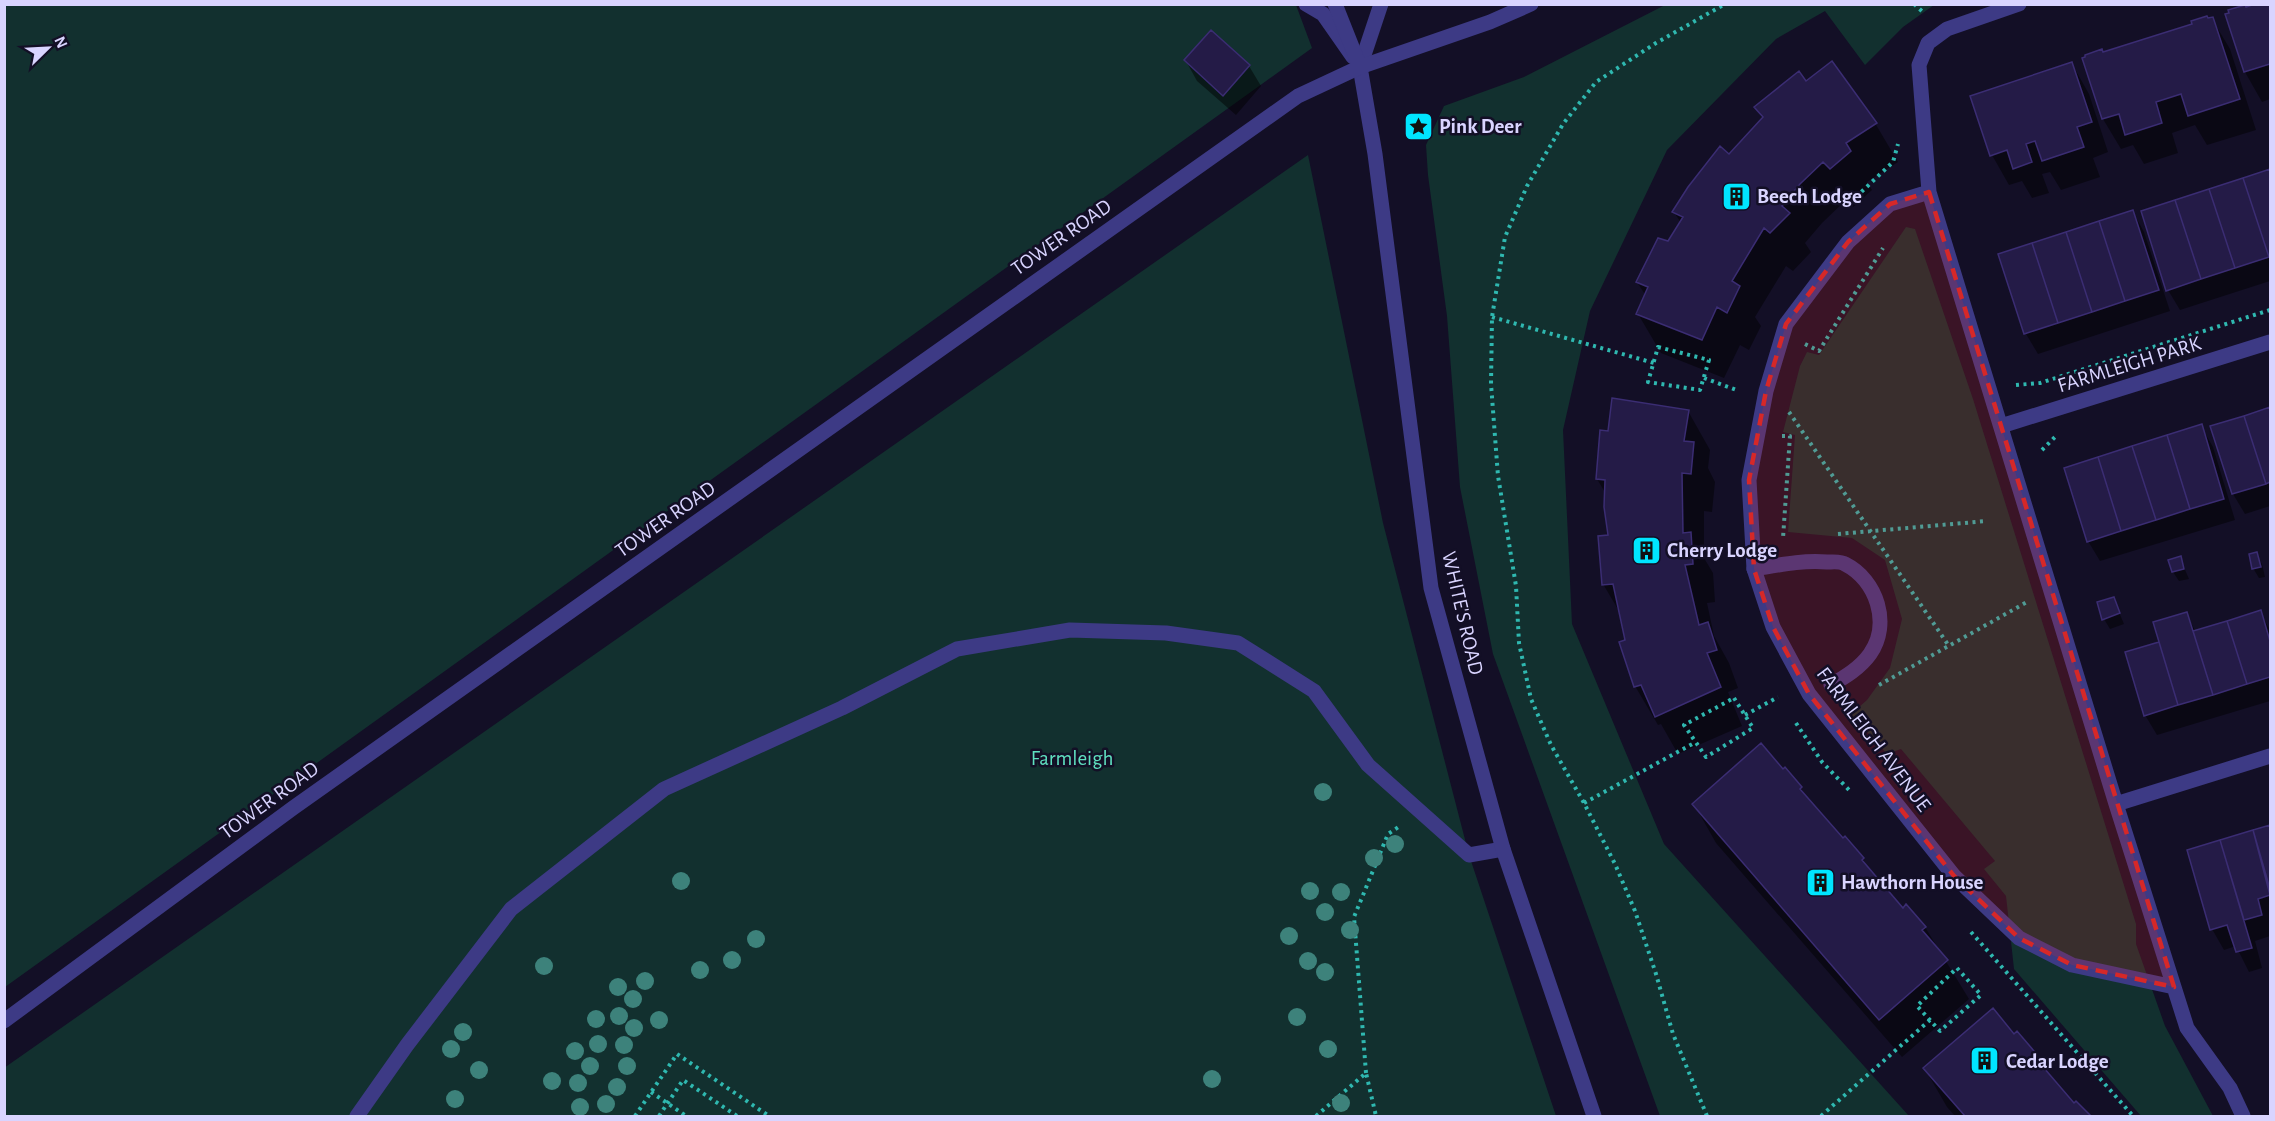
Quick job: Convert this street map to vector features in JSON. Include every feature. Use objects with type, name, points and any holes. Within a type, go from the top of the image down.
[{"type":"street","points":[[1306,4],[1323,14],[1360,67]]},
{"type":"street","points":[[1335,4],[1360,67]]},
{"type":"street","points":[[1360,67],[1380,4]]},
{"type":"street","name":"TOWER ROAD","points":[[4,1021],[293,808],[1298,96],[1360,67],[1490,22],[1531,4]]},
{"type":"street","points":[[2019,4],[1947,29],[1928,43],[1919,65],[1929,192],[2187,1028],[2230,1088],[2243,1116]]},
{"type":"street","name":"WHITE'S ROAD","points":[[1360,67],[1375,154],[1431,588],[1503,849],[1594,1116]]},
{"type":"street","name":"FARMLEIGH AVENUE","points":[[1929,192],[1890,204],[1848,242],[1786,324],[1766,391],[1749,480],[1755,569],[1773,627],[1809,694],[1954,876],[2019,938],[2072,965],[2174,987]]},
{"type":"street","name":"FARMLEIGH PARK","points":[[2001,426],[2271,342]]},
{"type":"street","points":[[1755,569],[1802,561],[1844,563],[1868,581],[1880,609],[1879,633],[1870,654],[1851,674],[1831,685]]},
{"type":"street","points":[[357,1116],[407,1045],[511,909],[664,789],[842,708],[957,649],[1070,630],[1166,633],[1238,643],[1314,691],[1368,765],[1469,855],[1503,849]]},
{"type":"street","points":[[2116,804],[2271,756]]},
{"type":"path","points":[[1707,1116],[1673,1034],[1635,910],[1584,803],[1551,745],[1531,699],[1519,643],[1516,586],[1498,476],[1491,384],[1492,317],[1505,237],[1527,186],[1563,124],[1596,82],[1656,43],[1725,4]]},
{"type":"path","points":[[1801,352],[1805,344],[1819,351],[1888,240]]},
{"type":"path","points":[[2016,385],[2040,383],[2271,310]]},
{"type":"path","points":[[1492,317],[1653,363]]},
{"type":"path","points":[[1658,347],[1709,360],[1700,390],[1648,382],[1653,363],[1658,347]]},
{"type":"path","points":[[1704,378],[1738,391],[1766,391],[1784,404],[1949,646]]},
{"type":"path","points":[[1778,435],[1790,436],[1782,538],[1793,538]]},
{"type":"path","points":[[1837,534],[1987,521]]},
{"type":"path","points":[[1876,687],[2015,609],[2050,586]]},
{"type":"path","points":[[1745,715],[1778,697]]},
{"type":"path","points":[[1734,698],[1753,728],[1706,757],[1696,742],[1684,725],[1734,698]]},
{"type":"path","points":[[1584,803],[1696,742]]},
{"type":"path","points":[[1376,1116],[1366,1073],[1354,918],[1388,834],[1420,812]]},
{"type":"path","points":[[1958,968],[1981,995],[1940,1031],[1930,1020],[1917,1006],[1958,968]]},
{"type":"path","points":[[1821,1116],[1930,1020]]},
{"type":"path","points":[[635,1116],[677,1054],[769,1116]]},
{"type":"path","points":[[1316,1116],[1366,1073]]},
{"type":"path","points":[[659,1116],[684,1080],[737,1116]]},
{"type":"path","points":[[651,1092],[686,1116]]},
{"type":"highlighted area","points":[[1929,192],[2174,987],[2072,965],[2019,938],[1954,876],[1809,694],[1773,627],[1754,569],[1749,480],[1766,391],[1786,324],[1848,242],[1890,204]]},
{"type":"green space","points":[[1667,4],[1934,5],[1903,27],[1865,65],[1825,11],[1776,39],[1667,150],[1590,311],[1563,430],[1572,624],[1664,844],[1909,1116],[1660,1116],[1493,654],[1460,487],[1447,316],[1426,145],[1444,106],[1524,77]]},
{"type":"green space","points":[[5,5],[1296,5],[1312,48],[5,987]]},
{"type":"green space","name":"Farmleigh","points":[[1308,155],[1383,523],[1469,855],[1556,1116],[5,1116],[4,1068]]},
{"type":"green space","points":[[1906,227],[1915,229],[1973,399],[2136,924],[2136,944],[2165,1026],[2213,1116],[2141,1116],[2014,969],[2006,896],[1984,869],[1995,861],[1901,749],[1887,754],[1851,714],[1867,700],[1890,668],[1902,619],[1885,560],[1852,538],[1788,532],[1795,435],[1783,432],[1800,366],[1807,352],[1819,355]]},
{"type":"building","points":[[2255,4],[2270,4],[2270,64],[2244,72],[2225,14],[2229,13],[2228,10]]},
{"type":"building","points":[[2207,16],[2208,18],[2213,17],[2240,99],[2188,116],[2181,94],[2156,102],[2162,123],[2125,135],[2119,114],[2102,119],[2082,58],[2085,55],[2102,49],[2103,52],[2192,24],[2191,21]]},
{"type":"building","points":[[1211,30],[1250,65],[1223,96],[1184,60]]},
{"type":"building","name":"Beech Lodge","points":[[1832,61],[1877,123],[1846,143],[1851,151],[1830,169],[1823,162],[1800,184],[1782,206],[1790,213],[1770,233],[1764,228],[1732,281],[1740,286],[1727,313],[1717,307],[1702,340],[1636,314],[1648,287],[1636,282],[1658,238],[1668,241],[1683,217],[1672,212],[1688,187],[1720,146],[1729,154],[1763,117],[1754,107],[1799,71],[1806,81]]},
{"type":"building","points":[[2072,62],[2092,122],[2077,127],[2084,147],[2042,161],[2035,141],[2026,144],[2032,162],[2013,169],[2007,150],[1990,156],[1970,96]]},
{"type":"building","points":[[2270,169],[2270,257],[2269,257],[2243,178]]},
{"type":"building","points":[[2243,178],[2269,257],[2235,268],[2209,189]]},
{"type":"building","points":[[2209,189],[2235,268],[2201,279],[2175,200]]},
{"type":"building","points":[[2175,200],[2201,279],[2166,291],[2141,211]]},
{"type":"building","points":[[2133,210],[2159,290],[2125,301],[2099,221]]},
{"type":"building","points":[[2099,221],[2125,301],[2092,312],[2066,232]]},
{"type":"building","points":[[2066,232],[2092,312],[2058,323],[2032,243]]},
{"type":"building","points":[[2032,243],[2058,323],[2024,334],[1998,254]]},
{"type":"building","name":"Cherry Lodge","points":[[1612,398],[1689,410],[1684,441],[1694,442],[1691,474],[1682,473],[1683,533],[1691,532],[1693,564],[1685,565],[1699,625],[1708,622],[1717,650],[1707,653],[1721,687],[1655,717],[1641,685],[1634,687],[1619,642],[1625,640],[1613,584],[1602,585],[1598,536],[1608,535],[1604,507],[1605,480],[1596,479],[1600,430],[1608,431]]},
{"type":"building","points":[[2270,407],[2270,482],[2266,484],[2244,416]]},
{"type":"building","points":[[2244,416],[2266,484],[2232,494],[2210,426]]},
{"type":"building","points":[[2202,424],[2224,499],[2190,509],[2167,435]]},
{"type":"building","points":[[2167,435],[2190,509],[2156,520],[2132,446]]},
{"type":"building","points":[[2132,446],[2156,520],[2121,531],[2098,457]]},
{"type":"building","points":[[2098,457],[2121,531],[2087,542],[2064,468]]},
{"type":"building","points":[[2257,552],[2261,567],[2252,569],[2249,554]]},
{"type":"building","points":[[2181,556],[2184,569],[2172,572],[2168,560]]},
{"type":"building","points":[[2114,597],[2120,613],[2102,620],[2097,602]]},
{"type":"building","points":[[2261,610],[2270,641],[2270,677],[2247,684],[2227,621]]},
{"type":"building","points":[[2187,612],[2213,695],[2178,705],[2153,622]]},
{"type":"building","points":[[2227,621],[2247,684],[2213,695],[2193,631]]},
{"type":"building","points":[[2159,642],[2178,705],[2144,716],[2125,652]]},
{"type":"building","name":"Hawthorn House","points":[[1761,743],[1783,769],[1785,767],[1802,787],[1800,789],[1843,838],[1845,836],[1864,858],[1862,860],[1903,908],[1906,904],[1926,927],[1922,930],[1948,960],[1879,1020],[1692,804]]},
{"type":"building","points":[[2270,825],[2270,889],[2253,830]]},
{"type":"building","points":[[2253,830],[2270,895],[2258,899],[2262,915],[2244,920],[2220,840]]},
{"type":"building","points":[[2220,840],[2252,948],[2236,952],[2227,925],[2210,930],[2187,850]]},
{"type":"building","name":"Cedar Lodge","points":[[1993,1008],[2014,1034],[2017,1031],[2034,1051],[2032,1054],[2074,1103],[2076,1101],[2091,1116],[1965,1116],[1923,1068]]},
{"type":"place","name":"Pink Deer","points":[[1418,126]]},
{"type":"place","name":"Beech Lodge","points":[[1736,196]]},
{"type":"place","name":"Cherry Lodge","points":[[1646,550]]},
{"type":"place","name":"Hawthorn House","points":[[1820,882]]},
{"type":"place","name":"Cedar Lodge","points":[[1985,1061]]}]
